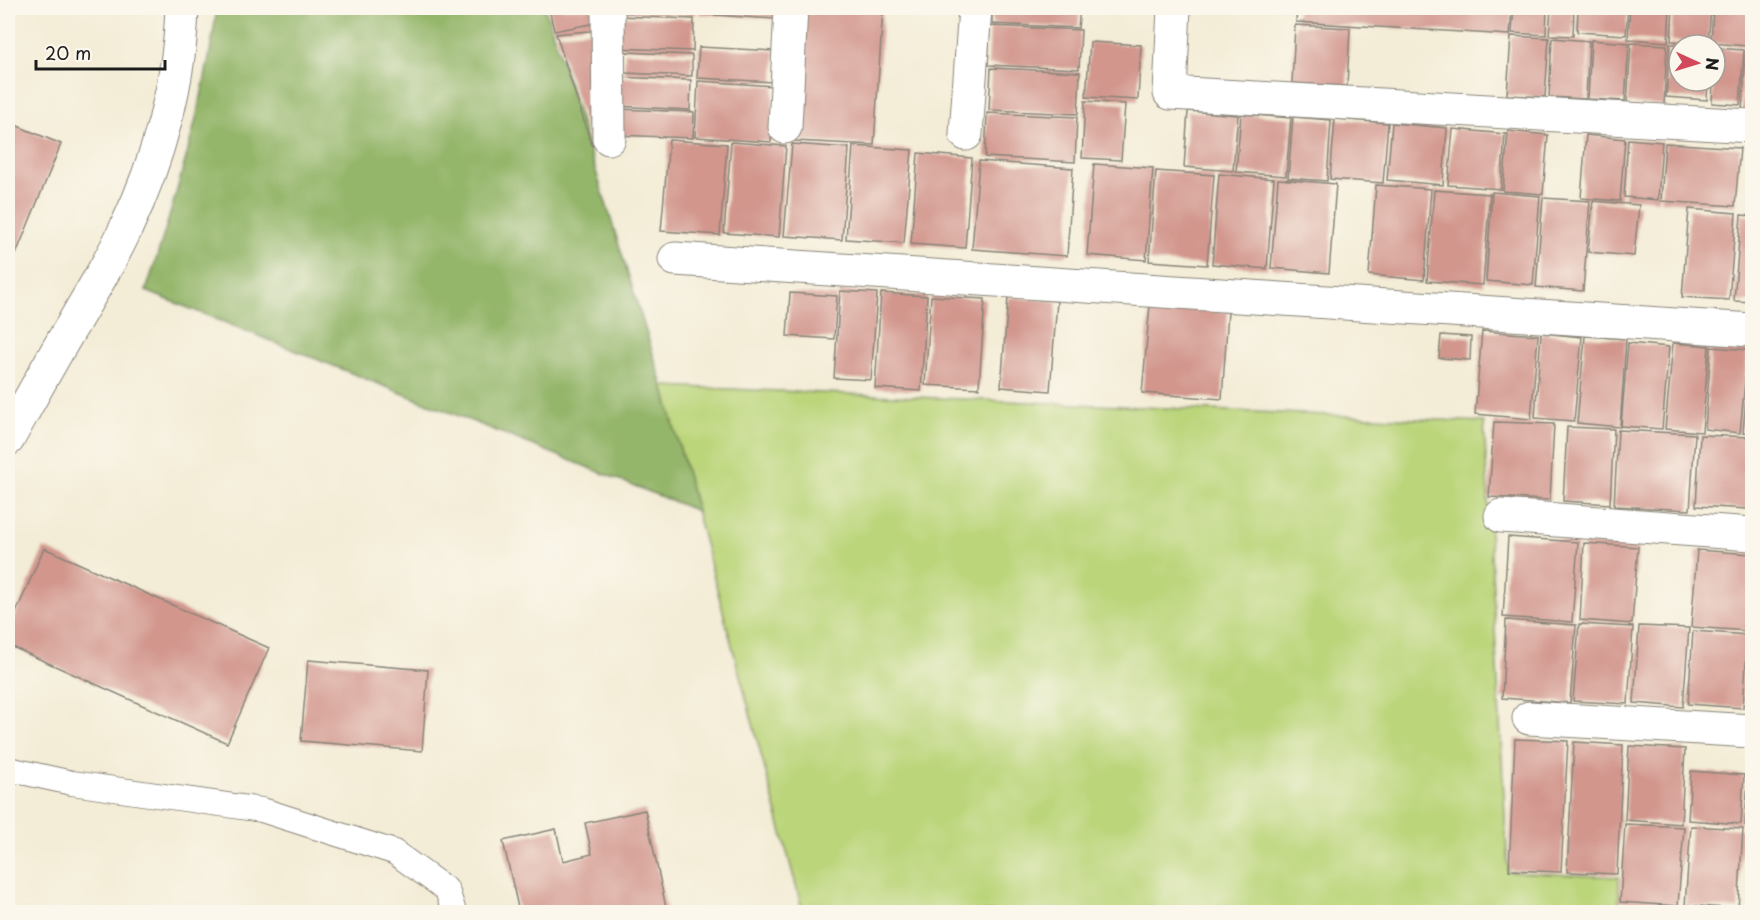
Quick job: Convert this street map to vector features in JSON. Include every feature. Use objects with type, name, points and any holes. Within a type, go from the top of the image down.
[{"type":"street","points":[[8,440],[102,276],[127,227],[148,176],[164,123],[175,71],[182,8]]},
{"type":"street","points":[[608,8],[609,138]]},
{"type":"street","points":[[785,127],[791,8]]},
{"type":"street","points":[[966,134],[975,8]]},
{"type":"street","points":[[1174,8],[1170,93],[1752,126]]},
{"type":"street","points":[[675,259],[1752,330]]},
{"type":"street","points":[[1502,516],[1752,534]]},
{"type":"street","points":[[1529,718],[1752,731]]},
{"type":"lane","points":[[8,769],[72,783],[273,813],[394,852],[447,890],[454,912]]},
{"type":"green space","points":[[217,8],[545,8],[663,386],[697,511],[146,291],[188,151],[205,80]]},
{"type":"green space","points":[[663,386],[1484,422],[1508,872],[1619,877],[1619,912],[803,912]]},
{"type":"building","points":[[549,8],[599,8],[602,22],[554,31]]},
{"type":"building","points":[[621,8],[695,8],[695,15],[620,12]]},
{"type":"building","points":[[700,8],[777,8],[776,19],[699,14]]},
{"type":"building","points":[[804,8],[883,8],[874,145],[795,141]]},
{"type":"building","points":[[992,8],[1080,8],[1078,28],[992,24]]},
{"type":"building","points":[[1297,8],[1512,8],[1510,35],[1296,22]]},
{"type":"building","points":[[1514,8],[1547,8],[1546,35],[1512,33]]},
{"type":"building","points":[[1551,8],[1574,8],[1573,36],[1549,35]]},
{"type":"building","points":[[1578,8],[1628,8],[1626,35],[1577,32]]},
{"type":"building","points":[[1630,8],[1670,8],[1667,42],[1628,39]]},
{"type":"building","points":[[1673,8],[1711,8],[1709,33],[1671,33]]},
{"type":"building","points":[[1713,8],[1749,8],[1747,46],[1727,44],[1727,33],[1712,33]]},
{"type":"building","points":[[616,16],[694,19],[693,51],[614,48]]},
{"type":"building","points":[[1751,19],[1752,47],[1749,47]]},
{"type":"building","points":[[1295,25],[1350,28],[1347,86],[1292,83]]},
{"type":"building","points":[[990,26],[1081,30],[1079,69],[988,65]]},
{"type":"building","points":[[601,30],[606,141],[592,146],[556,34]]},
{"type":"building","points":[[1511,36],[1549,38],[1545,97],[1507,95]]},
{"type":"building","points":[[1552,38],[1589,41],[1586,99],[1549,97]]},
{"type":"building","points":[[1591,40],[1629,43],[1625,101],[1588,99]]},
{"type":"building","points":[[1090,42],[1141,45],[1138,100],[1086,97]]},
{"type":"building","points":[[1631,43],[1667,45],[1664,105],[1627,103]]},
{"type":"building","points":[[699,47],[775,51],[774,82],[697,78]]},
{"type":"building","points":[[1727,49],[1744,50],[1740,105],[1712,103],[1712,93],[1727,93]]},
{"type":"building","points":[[1746,51],[1752,52],[1752,111],[1742,110]]},
{"type":"building","points":[[625,52],[692,55],[692,76],[624,73]]},
{"type":"building","points":[[991,68],[1080,72],[1078,114],[989,110]]},
{"type":"building","points":[[616,77],[691,80],[690,110],[615,106]]},
{"type":"building","points":[[698,81],[774,86],[771,142],[695,137]]},
{"type":"building","points":[[1667,84],[1667,93],[1707,93],[1707,100],[1666,97]]},
{"type":"building","points":[[1085,101],[1125,104],[1121,160],[1082,158]]},
{"type":"building","points":[[617,109],[694,112],[693,138],[615,135]]},
{"type":"building","points":[[1188,111],[1238,115],[1233,171],[1184,167]]},
{"type":"building","points":[[987,113],[1077,117],[1075,162],[985,157]]},
{"type":"building","points":[[1241,114],[1291,118],[1286,176],[1236,172]]},
{"type":"building","points":[[1293,117],[1331,120],[1327,181],[1288,178]]},
{"type":"building","points":[[1335,119],[1388,123],[1383,183],[1330,179]]},
{"type":"building","points":[[8,122],[61,144],[16,254],[8,250]]},
{"type":"building","points":[[1392,123],[1447,128],[1443,185],[1387,180]]},
{"type":"building","points":[[1453,129],[1505,134],[1501,189],[1448,185]]},
{"type":"building","points":[[1508,131],[1548,135],[1543,194],[1503,191]]},
{"type":"building","points":[[1586,135],[1625,139],[1620,201],[1581,198]]},
{"type":"building","points":[[1628,139],[1662,142],[1658,200],[1624,197]]},
{"type":"building","points":[[669,140],[727,144],[720,235],[661,231]]},
{"type":"building","points":[[731,142],[786,146],[779,237],[724,233]]},
{"type":"building","points":[[1665,143],[1740,148],[1735,206],[1661,201]]},
{"type":"building","points":[[792,144],[849,148],[842,240],[784,236]]},
{"type":"building","points":[[853,146],[912,150],[904,243],[846,239]]},
{"type":"building","points":[[918,153],[972,158],[965,248],[911,244]]},
{"type":"building","points":[[979,161],[1073,168],[1067,256],[972,249]]},
{"type":"building","points":[[1094,164],[1153,168],[1146,260],[1087,255]]},
{"type":"building","points":[[1156,171],[1214,175],[1207,265],[1149,261]]},
{"type":"building","points":[[1219,174],[1274,179],[1267,269],[1212,264]]},
{"type":"building","points":[[1278,179],[1336,184],[1329,273],[1271,268]]},
{"type":"building","points":[[1376,185],[1431,189],[1424,280],[1369,275]]},
{"type":"building","points":[[1434,190],[1490,194],[1483,285],[1427,281]]},
{"type":"building","points":[[1492,192],[1540,196],[1533,285],[1486,281]]},
{"type":"building","points":[[1543,198],[1590,201],[1583,291],[1536,287]]},
{"type":"building","points":[[1593,201],[1639,205],[1634,256],[1588,252]]},
{"type":"building","points":[[1689,209],[1736,213],[1729,300],[1682,297]]},
{"type":"building","points":[[1741,215],[1752,216],[1752,302],[1734,301]]},
{"type":"building","points":[[840,291],[877,293],[871,380],[834,378]]},
{"type":"building","points":[[790,293],[837,296],[834,339],[787,336]]},
{"type":"building","points":[[881,293],[927,296],[921,391],[875,388]]},
{"type":"building","points":[[931,296],[985,299],[979,388],[925,385]]},
{"type":"building","points":[[1008,297],[1057,301],[1050,391],[1001,387]]},
{"type":"building","points":[[1150,305],[1228,312],[1222,399],[1142,393]]},
{"type":"building","points":[[1482,331],[1538,335],[1531,419],[1475,414]]},
{"type":"building","points":[[1541,333],[1582,337],[1574,421],[1535,418]]},
{"type":"building","points":[[1441,335],[1471,337],[1470,360],[1439,358]]},
{"type":"building","points":[[1585,336],[1626,339],[1620,427],[1577,423]]},
{"type":"building","points":[[1628,343],[1669,347],[1662,429],[1621,426]]},
{"type":"building","points":[[1673,343],[1709,346],[1702,432],[1665,429]]},
{"type":"building","points":[[1711,347],[1748,350],[1740,433],[1705,429]]},
{"type":"building","points":[[1750,351],[1752,351],[1752,434],[1743,433]]},
{"type":"building","points":[[1494,422],[1554,424],[1550,500],[1489,497]]},
{"type":"building","points":[[1567,427],[1614,429],[1610,504],[1563,501]]},
{"type":"building","points":[[1618,430],[1695,434],[1690,510],[1614,506]]},
{"type":"building","points":[[1700,435],[1752,437],[1748,509],[1696,506]]},
{"type":"building","points":[[1508,537],[1578,542],[1572,622],[1503,617]]},
{"type":"building","points":[[1584,543],[1638,547],[1632,624],[1580,620]]},
{"type":"building","points":[[44,548],[269,648],[227,743],[8,645],[8,631]]},
{"type":"building","points":[[1697,550],[1752,554],[1749,631],[1691,627]]},
{"type":"building","points":[[1506,620],[1576,625],[1570,703],[1502,698]]},
{"type":"building","points":[[1579,624],[1633,627],[1628,704],[1573,701]]},
{"type":"building","points":[[1639,626],[1689,628],[1683,707],[1634,703]]},
{"type":"building","points":[[1693,631],[1748,635],[1743,708],[1688,704]]},
{"type":"building","points":[[308,660],[428,670],[422,751],[301,741]]},
{"type":"building","points":[[1751,662],[1752,710],[1747,710]]},
{"type":"building","points":[[1515,739],[1568,741],[1561,872],[1509,870]]},
{"type":"building","points":[[1574,742],[1623,745],[1617,874],[1567,872]]},
{"type":"building","points":[[1629,746],[1685,749],[1681,824],[1625,820]]},
{"type":"building","points":[[1750,747],[1752,747],[1752,826],[1745,825]]},
{"type":"building","points":[[1691,771],[1744,775],[1741,824],[1688,820]]},
{"type":"building","points":[[645,810],[667,912],[519,912],[503,841],[556,829],[563,861],[592,854],[585,823]]},
{"type":"building","points":[[1625,824],[1684,827],[1678,906],[1620,902]]},
{"type":"building","points":[[1691,826],[1743,829],[1738,909],[1685,905]]}]
